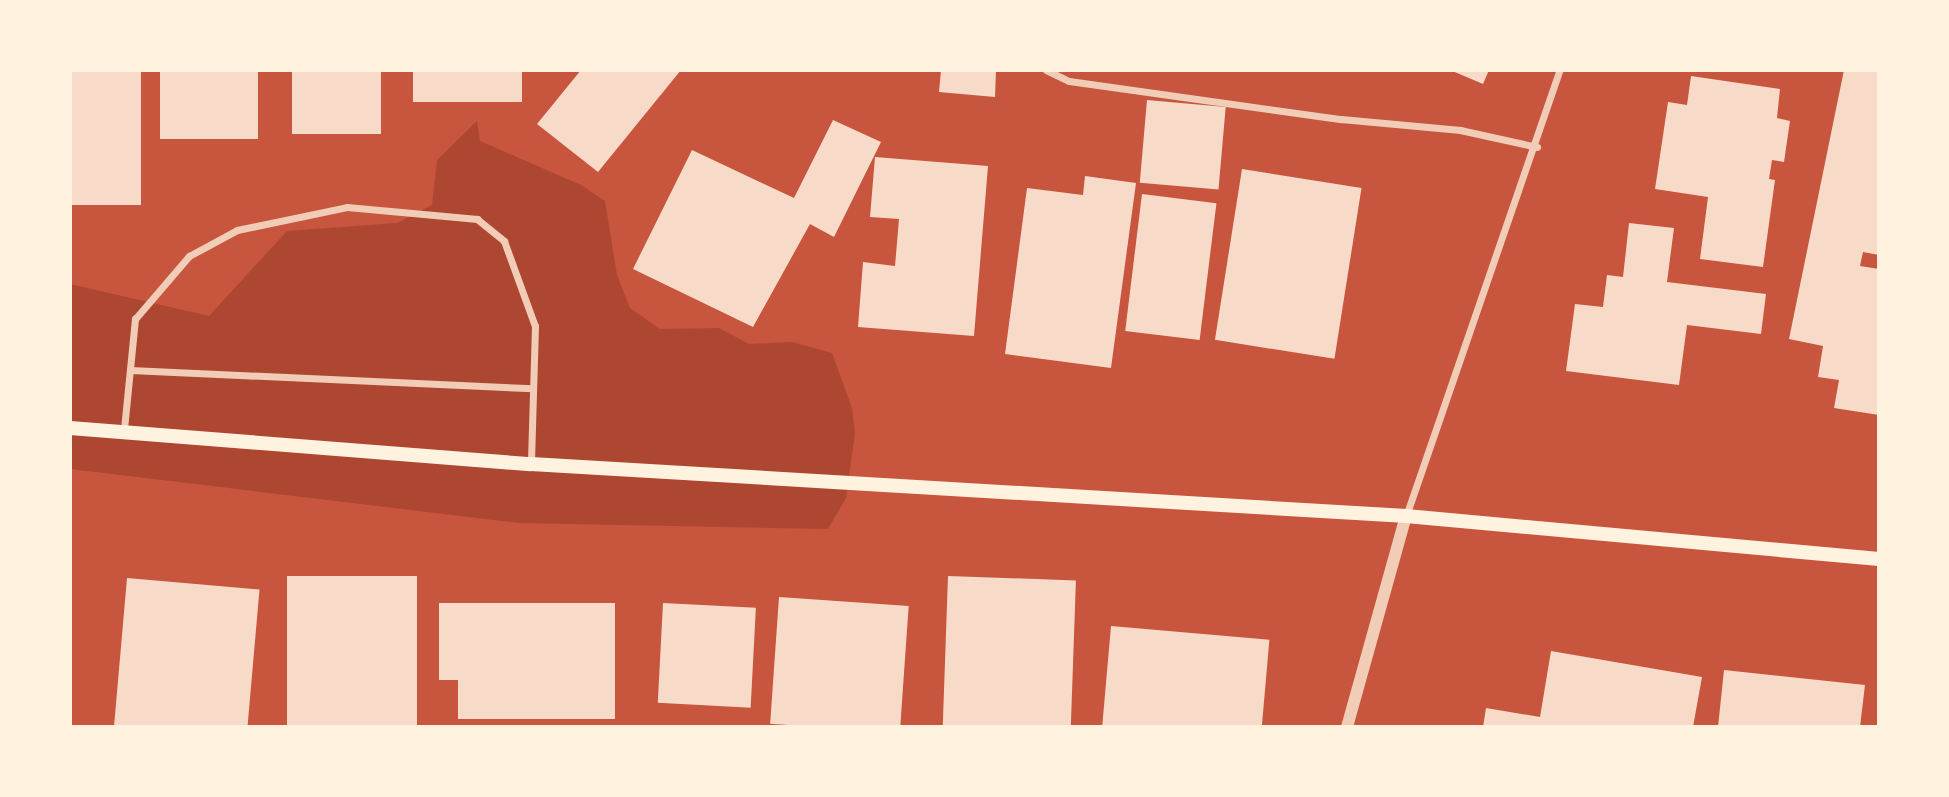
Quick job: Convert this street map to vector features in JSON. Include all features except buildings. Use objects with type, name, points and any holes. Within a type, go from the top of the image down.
[{"type":"main road","points":[[70,428],[124,429],[531,464],[1406,516],[1879,559]]},
{"type":"street","points":[[1046,70],[1069,81],[1341,119],[1460,130],[1536,147]]},
{"type":"street","points":[[1347,727],[1406,516],[1536,147],[1560,70]]},
{"type":"street","points":[[124,429],[135,319],[189,256],[237,230],[347,207],[477,219],[504,241],[535,326],[531,464]]},
{"type":"street","points":[[130,370],[533,388]]},
{"type":"shaded area","points":[[477,121],[480,141],[581,185],[605,201],[617,275],[630,308],[660,329],[719,328],[749,344],[792,342],[832,353],[852,408],[855,433],[846,498],[828,529],[519,523],[70,469],[70,284],[209,316],[287,231],[397,223],[432,205],[437,160]]}]
